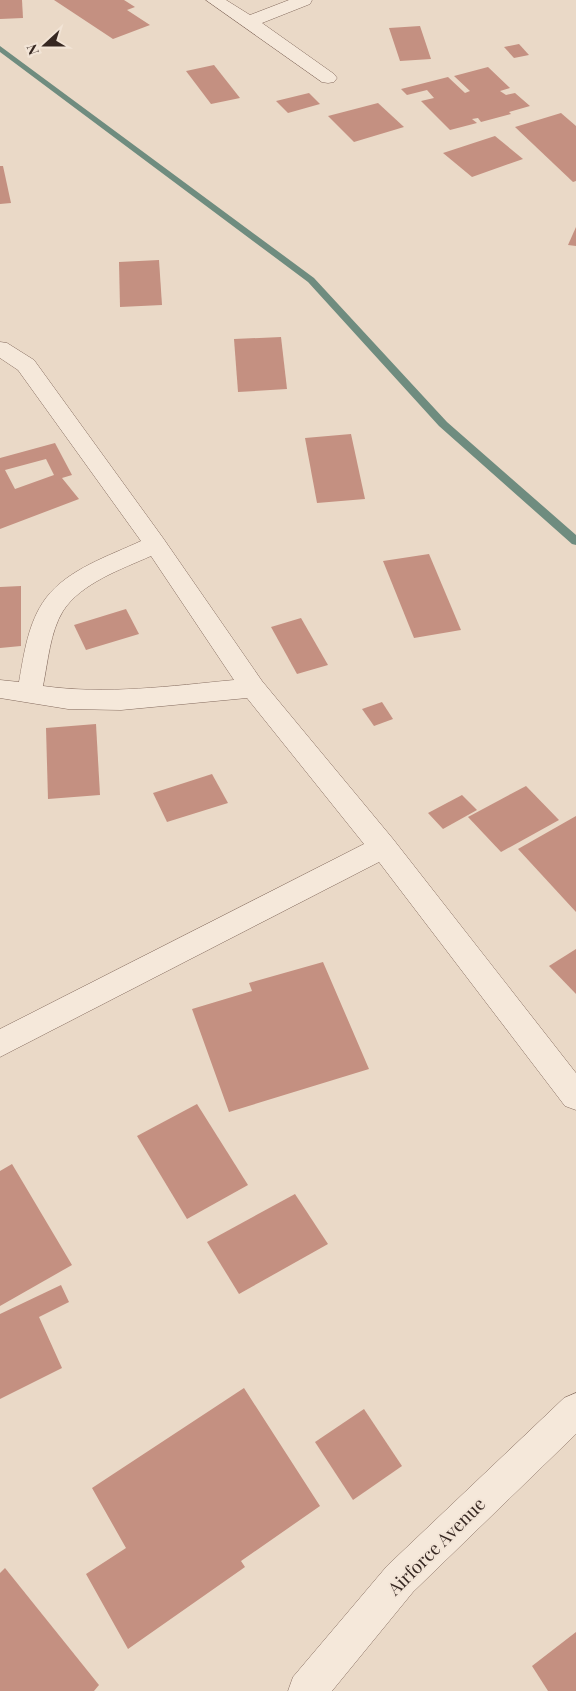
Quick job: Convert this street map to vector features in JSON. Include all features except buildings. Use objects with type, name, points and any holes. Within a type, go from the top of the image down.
[{"type":"street","points":[[214,0],[249,22],[328,78]]},
{"type":"street","points":[[249,22],[304,0]]},
{"type":"street","points":[[0,348],[26,366],[155,544],[254,688],[383,847],[576,1096]]},
{"type":"street","points":[[0,374],[26,366]]},
{"type":"street","points":[[29,693],[42,633],[54,605],[83,578],[155,544]]},
{"type":"street","points":[[0,689],[68,699],[120,700],[254,688]]},
{"type":"street","points":[[0,1044],[152,964],[383,847]]},
{"type":"street","name":"Airforce Avenue","points":[[307,1691],[400,1578],[576,1410]]},
{"type":"waterway","points":[[0,48],[311,280],[443,424],[576,541]]}]
